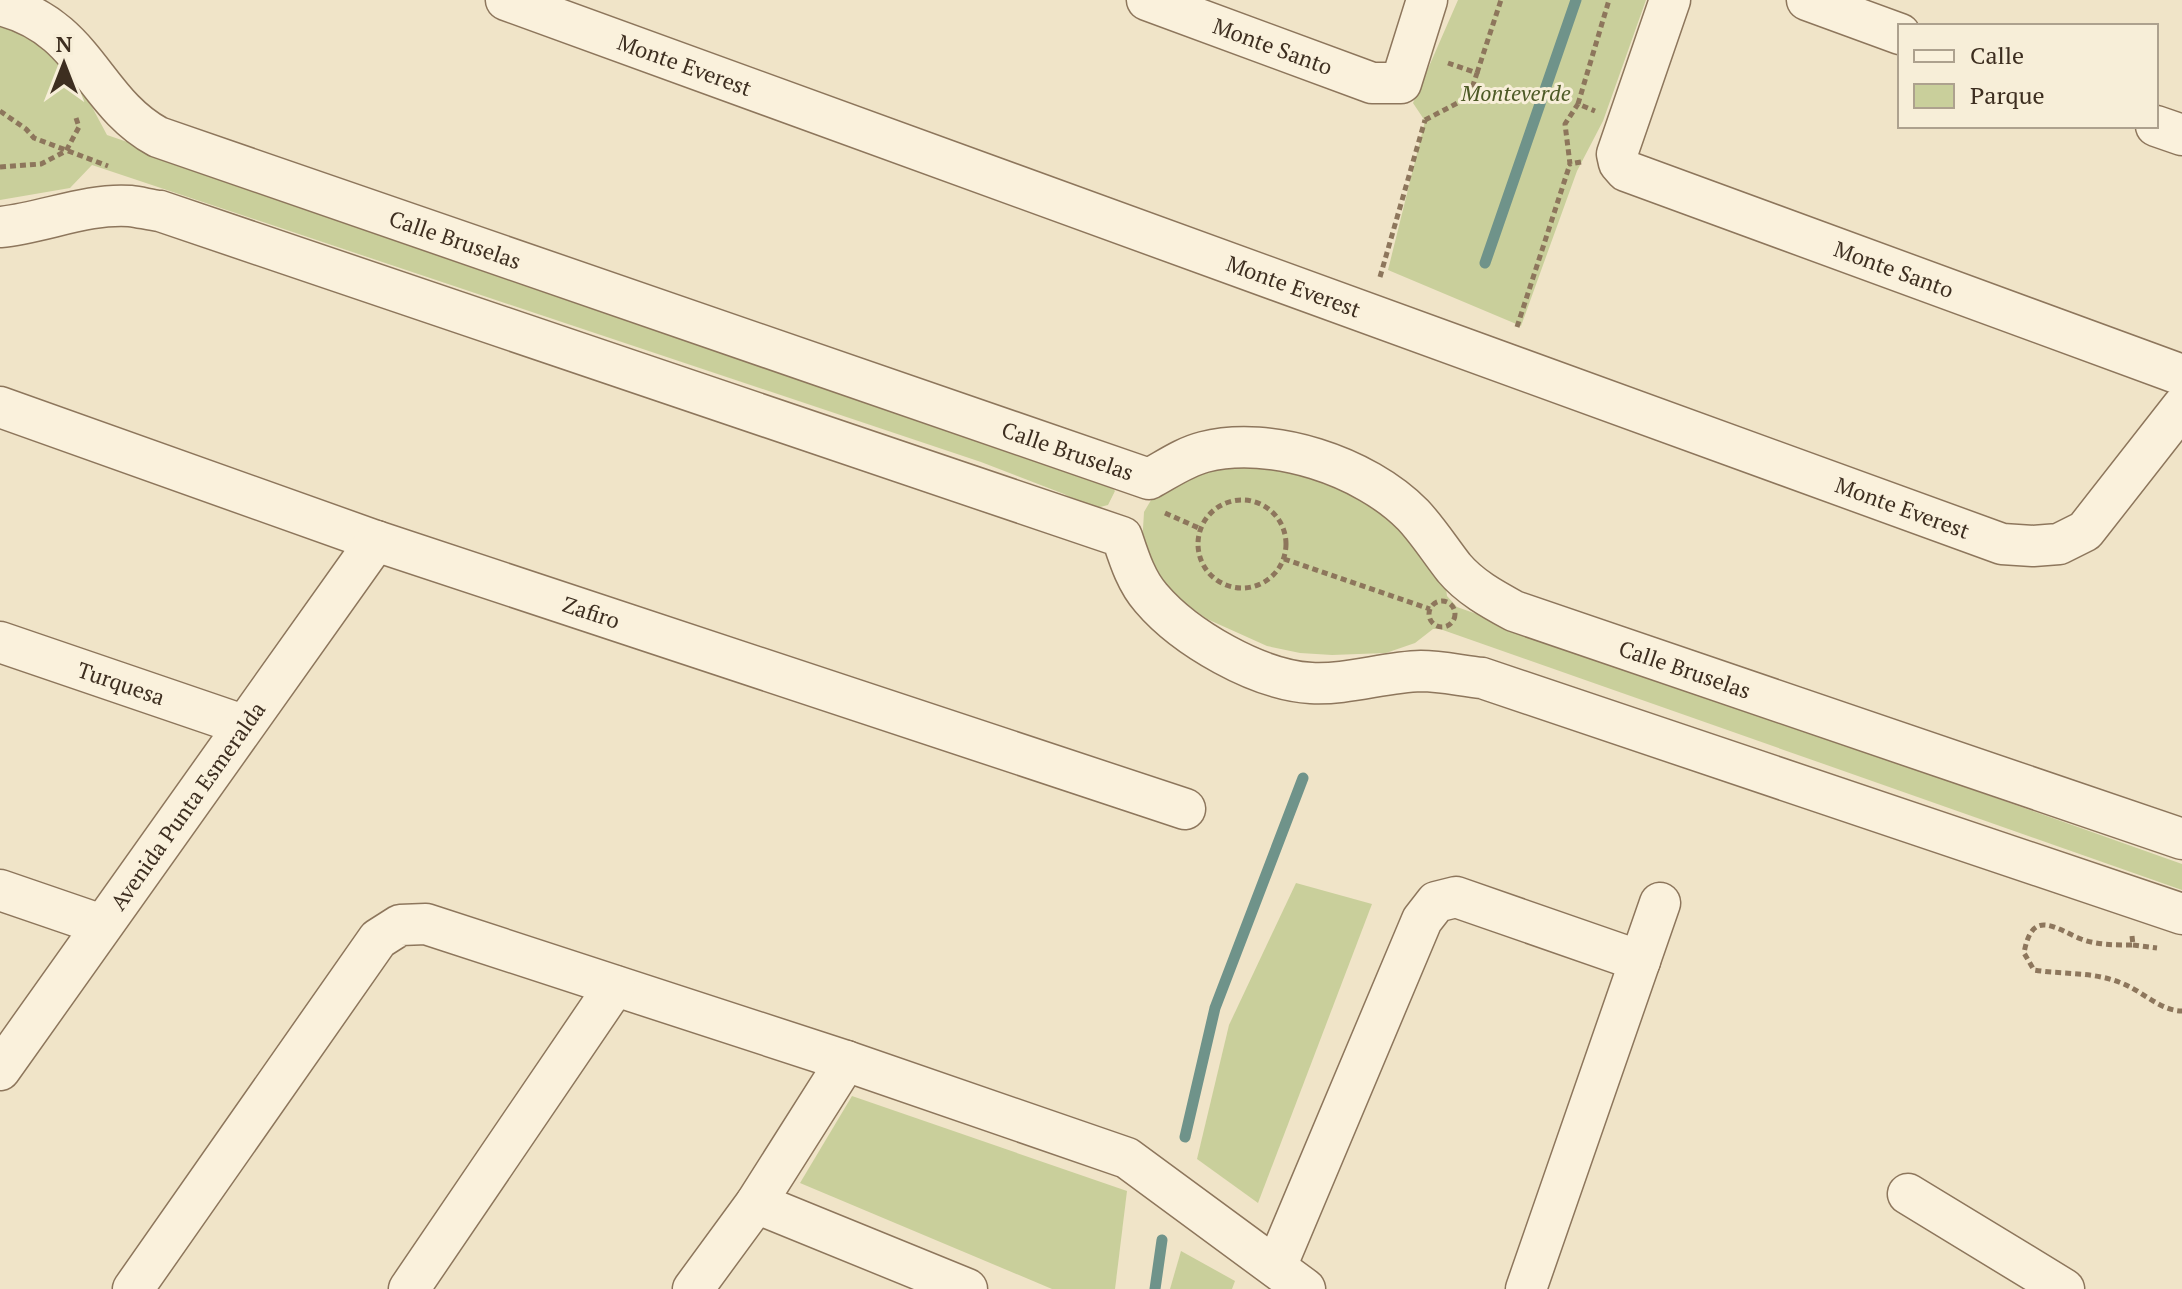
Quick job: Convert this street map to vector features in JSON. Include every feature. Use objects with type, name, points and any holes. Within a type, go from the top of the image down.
[{"type":"street","name":"Monte Everest","points":[[506,0],[2002,544],[2059,544],[2085,531],[2182,407]]},
{"type":"street","name":"Monte Santo","points":[[1147,0],[1372,83],[1401,83],[1427,0]]},
{"type":"street","name":"Monte Santo","points":[[1670,0],[1617,154],[1619,163],[1626,171],[2182,375]]},
{"type":"street","points":[[1807,0],[1898,33]]},
{"type":"street","name":"Calle Bruselas","points":[[0,5],[52,29],[77,51],[132,120],[158,137],[1149,479],[1201,453],[1224,449],[1259,447],[1302,455],[1356,475],[1381,489],[1411,513],[1470,584],[1514,611],[2182,839]]},
{"type":"street","points":[[2158,127],[2182,135]]},
{"type":"street","points":[[0,227],[30,224],[109,207],[129,206],[160,211],[1122,537]]},
{"type":"street","name":"Zafiro","points":[[0,407],[376,541],[1185,809]]},
{"type":"street","points":[[1149,479],[1122,537],[1138,578],[1150,597],[1171,617],[1211,647],[1244,664],[1283,678],[1310,683],[1341,683],[1421,671],[1482,678],[2182,914]]},
{"type":"street","name":"Avenida Punta Esmeralda","points":[[0,1070],[376,541]]},
{"type":"street","name":"Turquesa","points":[[0,642],[243,725]]},
{"type":"street","points":[[0,890],[102,925]]},
{"type":"street","points":[[133,1289],[378,939],[400,925],[426,924],[846,1061],[1127,1158],[1291,1278],[1422,920],[1436,902],[1456,897],[1640,961]]},
{"type":"street","points":[[1526,1289],[1660,903]]},
{"type":"street","points":[[409,1289],[615,986]]},
{"type":"street","points":[[693,1289],[756,1203],[846,1061]]},
{"type":"street","points":[[1908,1194],[2064,1289]]},
{"type":"street","points":[[756,1203],[967,1289]]},
{"type":"path","points":[[1477,73],[1501,0]]},
{"type":"path","points":[[1578,104],[1609,0]]},
{"type":"path","points":[[0,167],[41,164],[66,151],[79,127],[74,113]]},
{"type":"path","points":[[1369,314],[1425,120]]},
{"type":"path","points":[[1506,363],[1570,164]]},
{"type":"path","points":[[1235,501],[1250,501],[1276,516],[1284,530],[1284,559],[1267,581],[1254,587],[1240,589],[1227,585],[1215,579],[1199,556],[1201,529],[1209,515],[1221,506],[1235,501]]},
{"type":"path","points":[[1284,559],[1430,609]]},
{"type":"path","points":[[2130,895],[2133,945],[2082,939],[2052,925],[2042,925],[2029,934],[2024,953],[2034,970],[2107,977],[2128,985],[2165,1008],[2182,1011]]},
{"type":"green space","name":"Monteverde","points":[[1458,0],[1646,0],[1603,121],[1577,171],[1521,326],[1388,270],[1425,121],[1413,103]]},
{"type":"green space","points":[[0,15],[60,47],[107,135],[1105,479],[1115,491],[1108,505],[1092,509],[1064,494],[981,462],[92,165],[70,188],[0,200]]},
{"type":"green space","points":[[1280,466],[1321,478],[1390,511],[1445,581],[1447,596],[1457,607],[2182,864],[2182,890],[1440,629],[1433,629],[1415,643],[1386,653],[1332,655],[1300,653],[1267,646],[1207,619],[1167,586],[1142,546],[1144,512],[1157,490],[1201,468]]},
{"type":"green space","points":[[1296,883],[1372,904],[1258,1203],[1197,1159],[1229,1025]]},
{"type":"green space","points":[[852,1096],[1127,1191],[1115,1289],[1052,1289],[800,1183]]},
{"type":"green space","points":[[1181,1251],[1235,1281],[1232,1289],[1170,1289]]},
{"type":"waterway","points":[[1485,263],[1576,0]]},
{"type":"waterway","points":[[1185,1137],[1215,1008],[1303,778]]},
{"type":"waterway","points":[[1155,1289],[1162,1240]]}]
